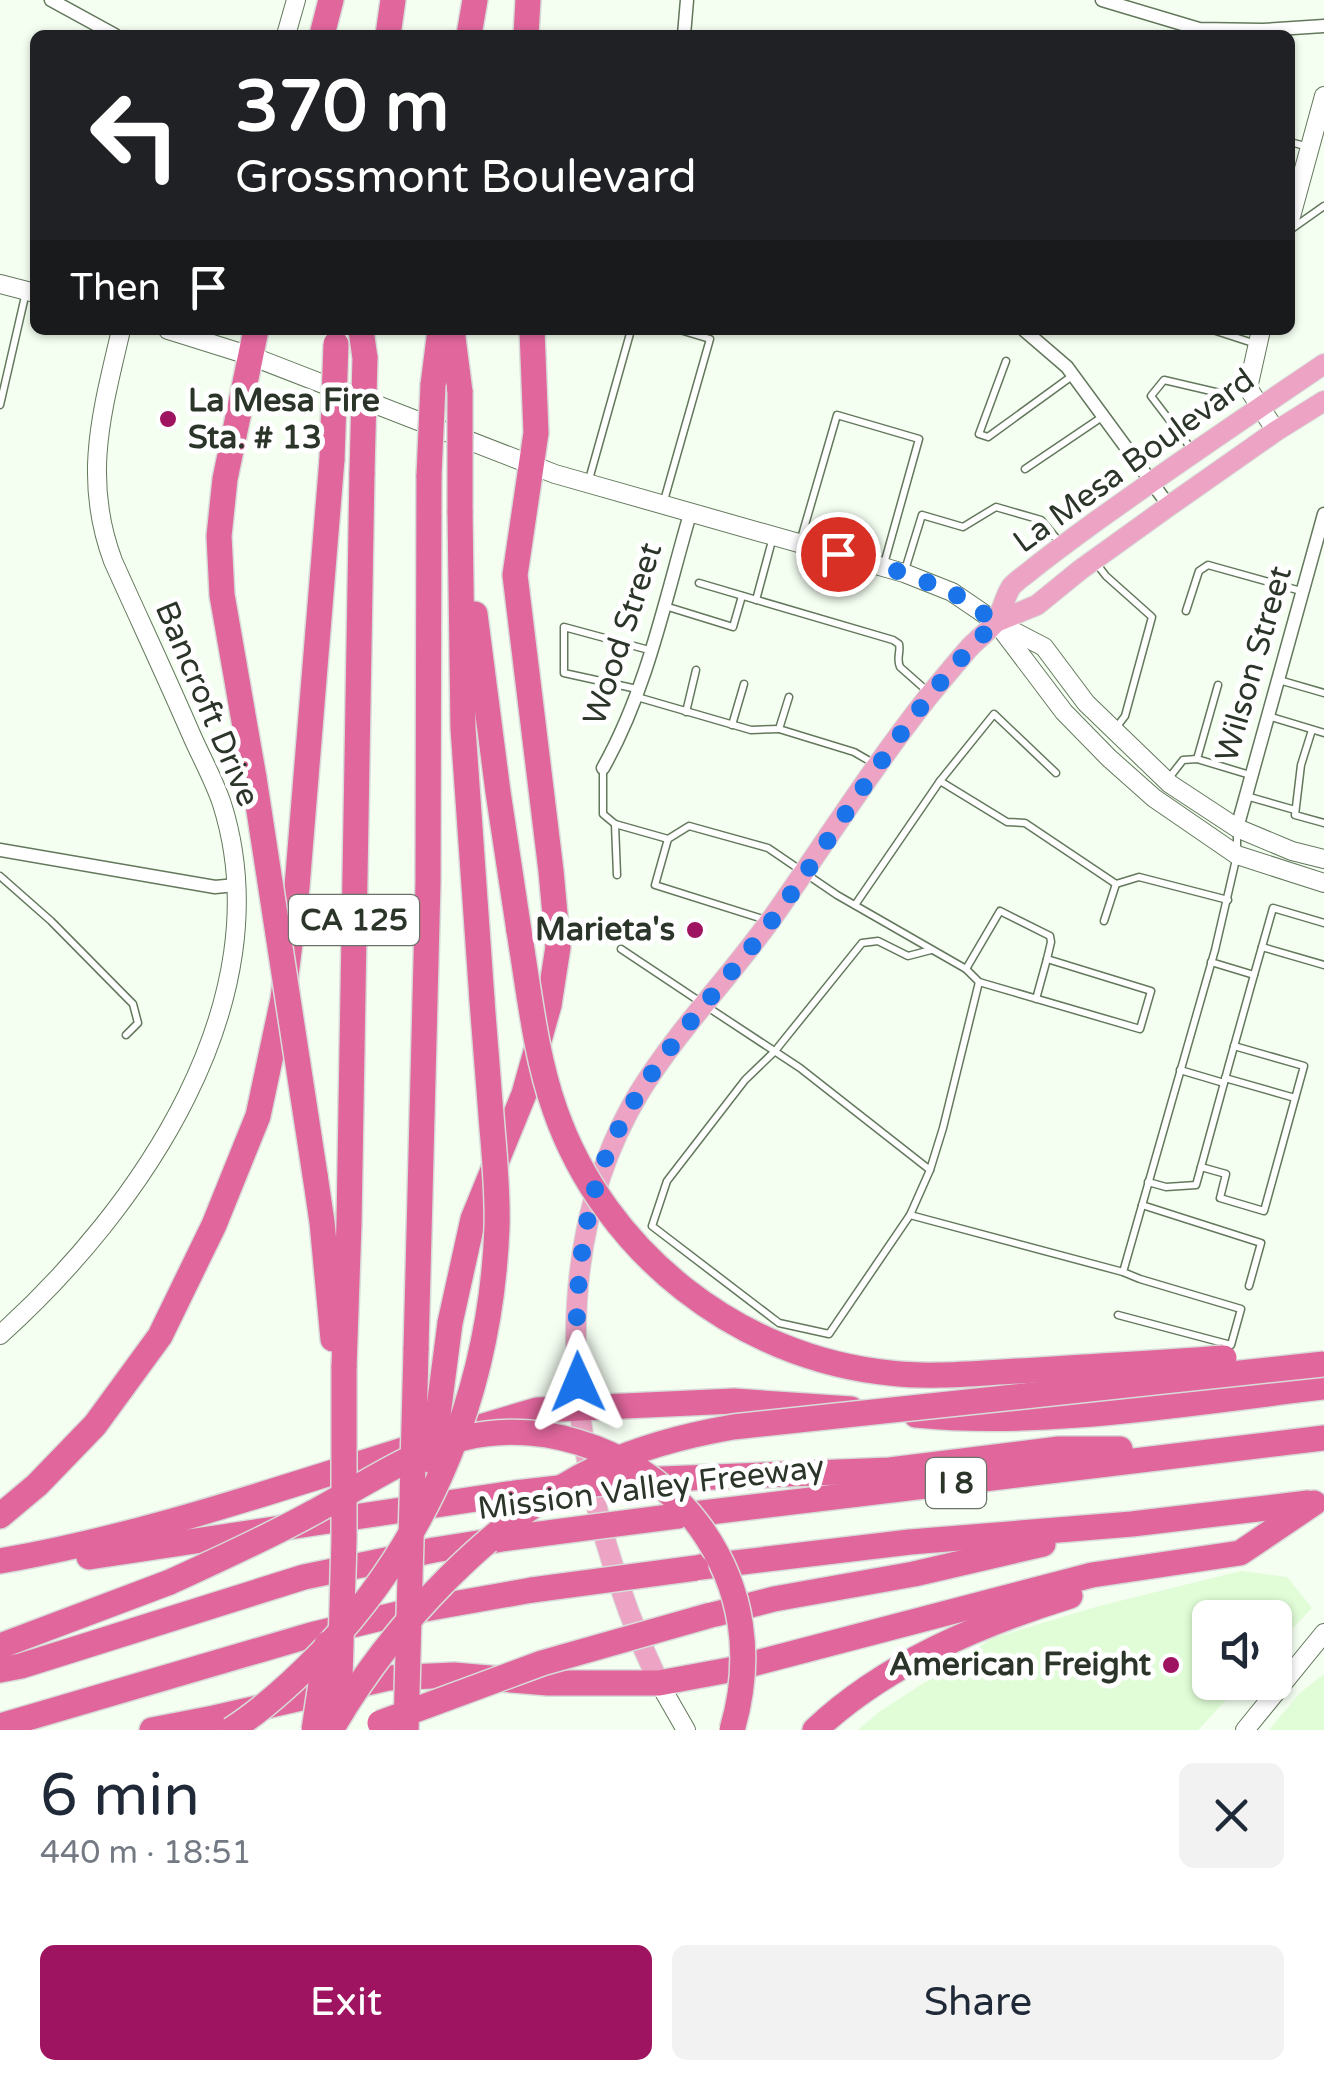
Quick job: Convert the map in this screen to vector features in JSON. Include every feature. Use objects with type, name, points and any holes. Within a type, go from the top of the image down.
[{"type":"highway","points":[[323,30],[331,0]]},
{"type":"highway","points":[[389,30],[393,0]]},
{"type":"highway","points":[[470,30],[475,0]]},
{"type":"highway","points":[[526,30],[528,0]]},
{"type":"highway","points":[[255,335],[225,479],[219,536],[222,595],[322,1222],[330,1332],[344,1368]]},
{"type":"highway","name":"CA 125","points":[[335,1730],[344,1540],[344,1368],[365,358],[361,335]]},
{"type":"highway","name":"CA 125","points":[[406,1730],[428,884],[429,475],[439,335]]},
{"type":"highway","points":[[231,1730],[302,1672],[364,1604],[391,1566],[425,1509],[457,1438],[486,1334],[494,1280],[496,1168],[462,728],[460,392],[453,335]]},
{"type":"highway","points":[[410,1568],[430,1469],[450,1323],[474,1219],[529,1076],[549,1005],[558,947],[515,575],[536,432],[532,335]]},
{"type":"highway","points":[[0,1516],[94,1425],[160,1336],[214,1225],[258,1116],[284,998],[297,886],[332,458],[338,337]]},
{"type":"highway","points":[[460,511],[519,931],[544,1074],[567,1141],[582,1170],[597,1196],[644,1254],[698,1301],[766,1341],[857,1368],[922,1375],[1324,1352]]},
{"type":"highway","points":[[335,1730],[348,1702],[381,1656],[429,1599],[478,1551],[526,1510],[602,1466],[636,1452],[733,1426],[1324,1364]]},
{"type":"highway","points":[[0,1561],[159,1524],[537,1410],[734,1401],[1002,1418],[1084,1414],[1324,1387]]},
{"type":"highway","points":[[0,1646],[170,1582],[292,1524],[404,1463],[464,1438],[528,1433],[574,1441],[615,1456],[656,1482],[694,1518],[732,1587],[743,1650],[744,1683],[732,1730]]},
{"type":"highway","name":"Mission Valley Freeway","points":[[0,1670],[304,1577],[434,1550],[677,1516],[1324,1438]]},
{"type":"highway","points":[[0,1571],[515,1493],[629,1480],[890,1470],[1059,1449],[1235,1449]]},
{"type":"highway","points":[[152,1730],[388,1678],[454,1675],[548,1683],[659,1682],[729,1670],[1092,1575],[1240,1553],[1319,1502]]},
{"type":"highway","name":"I 8","points":[[0,1726],[329,1631],[402,1613],[532,1590],[910,1542],[1132,1524],[1319,1502]]},
{"type":"highway","points":[[372,1727],[542,1664],[711,1615],[1132,1524]]},
{"type":"highway","points":[[314,1730],[344,1540]]},
{"type":"highway","points":[[815,1730],[888,1675],[942,1646],[1044,1604],[1180,1564]]},
{"type":"main road","points":[[287,30],[296,0]]},
{"type":"main road","points":[[1295,189],[1324,96]]},
{"type":"main road","points":[[0,284],[30,292]]},
{"type":"main road","name":"Bancroft Drive","points":[[0,1335],[82,1251],[149,1165],[177,1117],[210,1040],[227,982],[236,927],[236,885],[222,803],[104,538],[96,464],[102,408],[120,335]]},
{"type":"main road","points":[[184,335],[251,356],[532,466],[884,567],[952,592],[996,622],[1044,647],[1086,703],[1167,781],[1237,828],[1324,859]]},
{"type":"main road","points":[[1259,337],[1254,397],[1276,430]]},
{"type":"main road","name":"La Mesa Boulevard","points":[[996,622],[1012,586],[1062,545],[1194,452],[1254,397],[1322,370]]},
{"type":"main road","name":"La Mesa Boulevard","points":[[686,1730],[659,1682],[628,1612],[608,1546],[579,1408],[577,1301],[582,1253],[601,1172],[616,1135],[666,1054],[770,922],[878,766],[969,648],[996,622],[1036,605],[1276,430],[1324,401]]},
{"type":"main road","points":[[996,622],[1064,712],[1154,798],[1237,855],[1324,883]]},
{"type":"main road","points":[[1245,1730],[1320,1646]]},
{"type":"street","points":[[51,0],[106,30]]},
{"type":"street","points":[[684,30],[686,0]]},
{"type":"street","points":[[1102,0],[1199,29],[1324,26]]},
{"type":"street","points":[[1030,335],[1067,367],[1169,506]]},
{"type":"street","name":"Wood Street","points":[[604,768],[638,693],[690,514]]},
{"type":"street","name":"Wilson Street","points":[[1237,828],[1324,514]]},
{"type":"street","points":[[0,850],[215,887],[236,885]]},
{"type":"lane","points":[[1295,143],[1310,147]]},
{"type":"lane","points":[[1295,226],[1324,206]]},
{"type":"lane","points":[[0,405],[30,296]]},
{"type":"lane","points":[[588,484],[630,335]]},
{"type":"lane","points":[[662,506],[710,338],[699,335]]},
{"type":"lane","points":[[1006,360],[979,434],[988,437],[1073,375]]},
{"type":"lane","points":[[1194,452],[1150,396],[1164,380],[1254,397]]},
{"type":"lane","points":[[800,544],[837,415],[919,439],[884,567]]},
{"type":"lane","points":[[1026,469],[1103,416]]},
{"type":"lane","points":[[904,573],[922,515],[963,527],[996,506],[1040,520],[1062,545]]},
{"type":"lane","points":[[756,600],[774,536]]},
{"type":"lane","points":[[1094,560],[1152,617],[1125,716],[1114,730]]},
{"type":"lane","points":[[1186,611],[1199,572],[1208,565],[1302,591]]},
{"type":"lane","points":[[699,583],[892,640],[899,644],[900,667],[931,694]]},
{"type":"lane","points":[[663,606],[733,627],[742,596]]},
{"type":"lane","points":[[650,651],[564,628],[564,673],[751,730],[780,729],[854,752],[878,766]]},
{"type":"lane","points":[[686,712],[696,670]]},
{"type":"lane","points":[[1278,680],[1324,692]]},
{"type":"lane","points":[[732,725],[744,684]]},
{"type":"lane","points":[[1197,760],[1218,684]]},
{"type":"lane","points":[[780,729],[789,697]]},
{"type":"lane","points":[[855,905],[940,781],[994,714],[1056,773]]},
{"type":"lane","points":[[1268,716],[1324,733]]},
{"type":"lane","points":[[1312,730],[1301,765],[1295,815],[1324,823]]},
{"type":"lane","points":[[1167,781],[1183,760],[1197,760],[1251,776]]},
{"type":"lane","points":[[604,768],[603,814],[615,824],[668,839]]},
{"type":"lane","points":[[940,781],[1007,822],[1025,823],[1116,884]]},
{"type":"lane","points":[[1246,796],[1296,810]]},
{"type":"lane","points":[[615,824],[617,875]]},
{"type":"lane","points":[[770,922],[656,886],[668,839],[689,826],[768,848],[855,905],[966,969],[979,982],[1140,1029],[1151,991],[1047,959]]},
{"type":"lane","points":[[1123,1272],[1228,900],[1237,855],[1237,828]]},
{"type":"lane","points":[[0,876],[133,1004],[138,1023],[126,1034]]},
{"type":"lane","points":[[1116,884],[1138,877],[1228,900]]},
{"type":"lane","points":[[1104,921],[1116,884]]},
{"type":"lane","points":[[1148,1182],[1166,1187],[1196,1185],[1272,908],[1324,923]]},
{"type":"lane","points":[[966,969],[1000,911],[1050,936],[1036,999]]},
{"type":"lane","points":[[932,950],[908,956],[878,941],[862,942],[775,1051],[745,1080],[667,1181],[652,1226],[779,1323],[829,1334],[910,1215],[944,1128],[979,982]]},
{"type":"lane","points":[[1262,947],[1324,965]]},
{"type":"lane","points":[[621,949],[800,1068],[930,1170]]},
{"type":"lane","points":[[1212,962],[1254,976]]},
{"type":"lane","points":[[1201,1167],[1226,1174],[1220,1198],[1264,1210],[1304,1066],[1234,1046]]},
{"type":"lane","points":[[1180,1070],[1295,1098]]},
{"type":"lane","points":[[1142,1205],[1261,1243],[1250,1286]]},
{"type":"lane","points":[[910,1215],[1123,1272],[1241,1310],[1231,1345],[1118,1315]]},
{"type":"shaded area","points":[[1241,1571],[1287,1577],[1312,1608],[1292,1629],[1292,1600],[1192,1600],[1192,1700],[1226,1700],[1198,1730],[858,1730],[879,1712],[993,1638],[1099,1606]]},
{"type":"shaded area","points":[[1324,1674],[1324,1730],[1269,1730],[1299,1694]]},
{"type":"place","name":"La Mesa Fire Sta. # 13","points":[[168,419]]},
{"type":"place","name":"Marieta's","points":[[695,930]]},
{"type":"place","name":"American Freight","points":[[1171,1665]]},
{"type":"route","points":[[578,1382],[577,1301],[590,1209],[616,1135],[639,1093],[766,928],[922,705],[996,622],[952,592],[838,554]]}]
